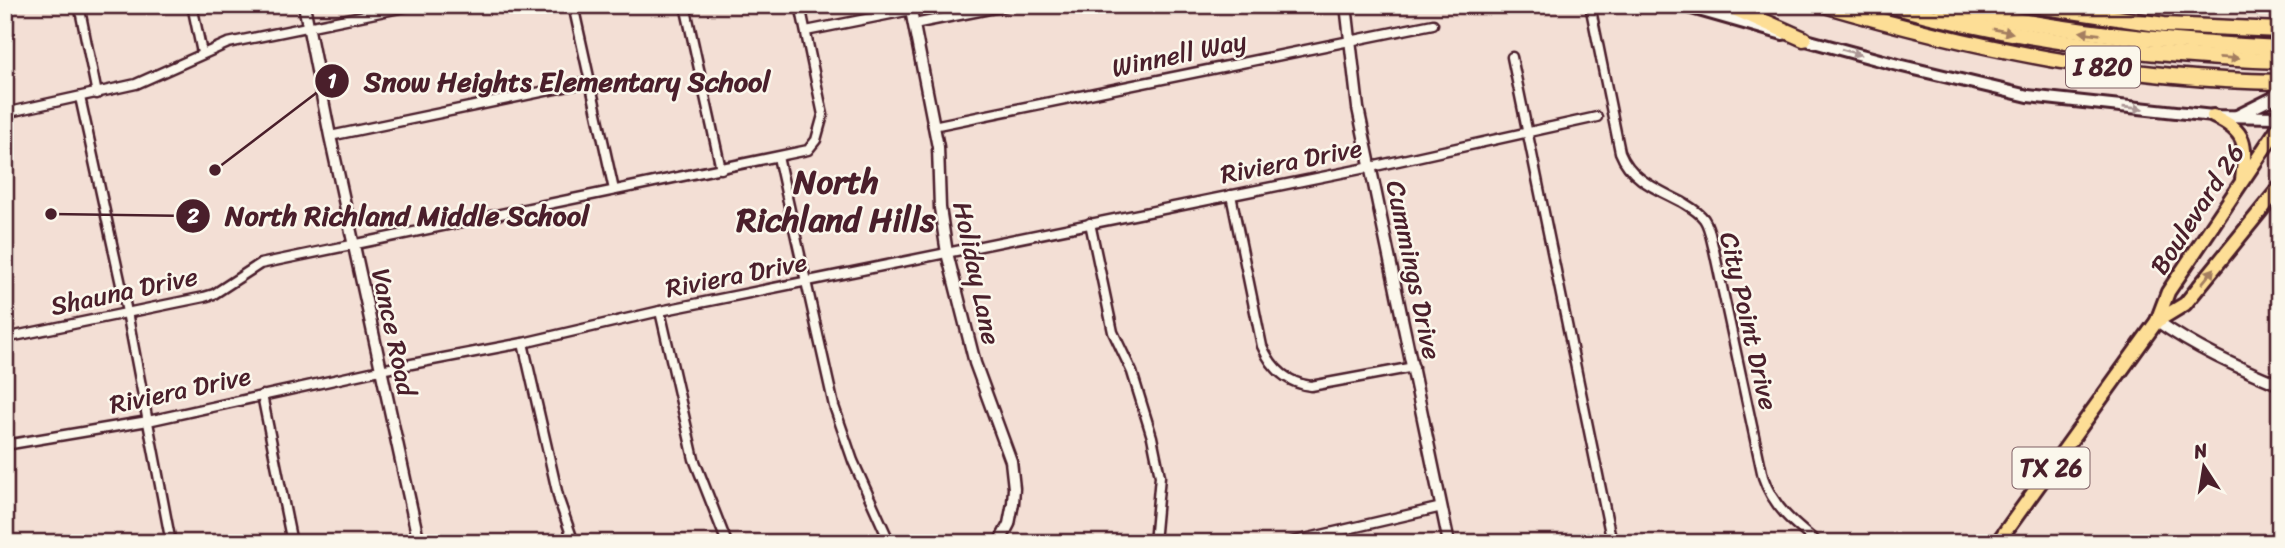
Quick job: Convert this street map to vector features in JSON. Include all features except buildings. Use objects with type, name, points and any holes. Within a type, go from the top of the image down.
[{"type":"highway","points":[[1727,5],[1804,39]]},
{"type":"highway","name":"I 820","points":[[1824,5],[1931,35],[2016,53],[2154,74],[2280,82]]},
{"type":"highway","points":[[1889,5],[1974,26],[2115,50],[2279,56]]},
{"type":"highway","points":[[1941,5],[2022,22],[2279,56]]},
{"type":"highway","name":"I 820","points":[[2032,5],[2164,25],[2280,30]]},
{"type":"main road","points":[[1681,5],[1727,20],[1898,65],[2028,96],[2213,116],[2280,117]]},
{"type":"main road","points":[[2235,117],[2273,98],[2280,88]]},
{"type":"main road","points":[[2213,116],[2230,124],[2240,133],[2245,143],[2242,182]]},
{"type":"main road","name":"Boulevard 26","points":[[1997,543],[2157,321],[2168,292],[2280,125]]},
{"type":"main road","name":"Boulevard 26","points":[[2157,321],[2185,304],[2280,187]]},
{"type":"street","points":[[79,5],[97,94]]},
{"type":"street","points":[[192,5],[202,53]]},
{"type":"street","name":"Vance Road","points":[[304,5],[419,543]]},
{"type":"street","points":[[5,113],[136,84],[228,43],[415,5]]},
{"type":"street","points":[[573,5],[614,191]]},
{"type":"street","points":[[685,5],[721,169]]},
{"type":"street","points":[[800,5],[806,31],[911,8]]},
{"type":"street","points":[[914,24],[1010,5]]},
{"type":"street","name":"Cummings Drive","points":[[1346,5],[1354,79],[1449,543]]},
{"type":"street","name":"City Point Drive","points":[[1590,5],[1624,162],[1643,182],[1691,207],[1703,218],[1714,250],[1765,483],[1775,503],[1787,517],[1818,543]]},
{"type":"street","name":"Holiday Lane","points":[[911,8],[940,166],[940,208],[947,253],[975,363],[1011,461],[1013,503],[1009,524],[999,543]]},
{"type":"street","name":"Winnell Way","points":[[933,126],[1433,24]]},
{"type":"street","name":"Shauna Drive","points":[[5,338],[204,297],[214,294],[260,264],[808,150],[816,140],[823,115],[806,31]]},
{"type":"street","points":[[1512,57],[1612,543]]},
{"type":"street","points":[[330,136],[589,82]]},
{"type":"street","points":[[80,97],[127,312],[171,543]]},
{"type":"street","name":"Riviera Drive","points":[[5,445],[148,421],[380,370],[523,343],[660,311],[1371,167],[1597,117]]},
{"type":"street","points":[[778,157],[834,406],[853,461],[890,543]]},
{"type":"street","points":[[1231,195],[1262,346],[1272,365],[1284,377],[1311,386],[1414,368]]},
{"type":"street","points":[[1090,223],[1113,332],[1132,372],[1152,437],[1160,476],[1154,541],[1168,543]]},
{"type":"street","points":[[660,311],[694,459],[727,543]]},
{"type":"street","points":[[2157,321],[2230,363],[2280,386]]},
{"type":"street","points":[[523,343],[559,500],[574,543]]},
{"type":"street","points":[[262,395],[292,543]]},
{"type":"street","points":[[1287,543],[1442,507]]},
{"type":"place","name":"Snow Heights Elementary School","points":[[215,170]]},
{"type":"place","name":"North Richland Middle School","points":[[51,214]]},
{"type":"district","name":"North Richland Hills","points":[[836,200]]}]
